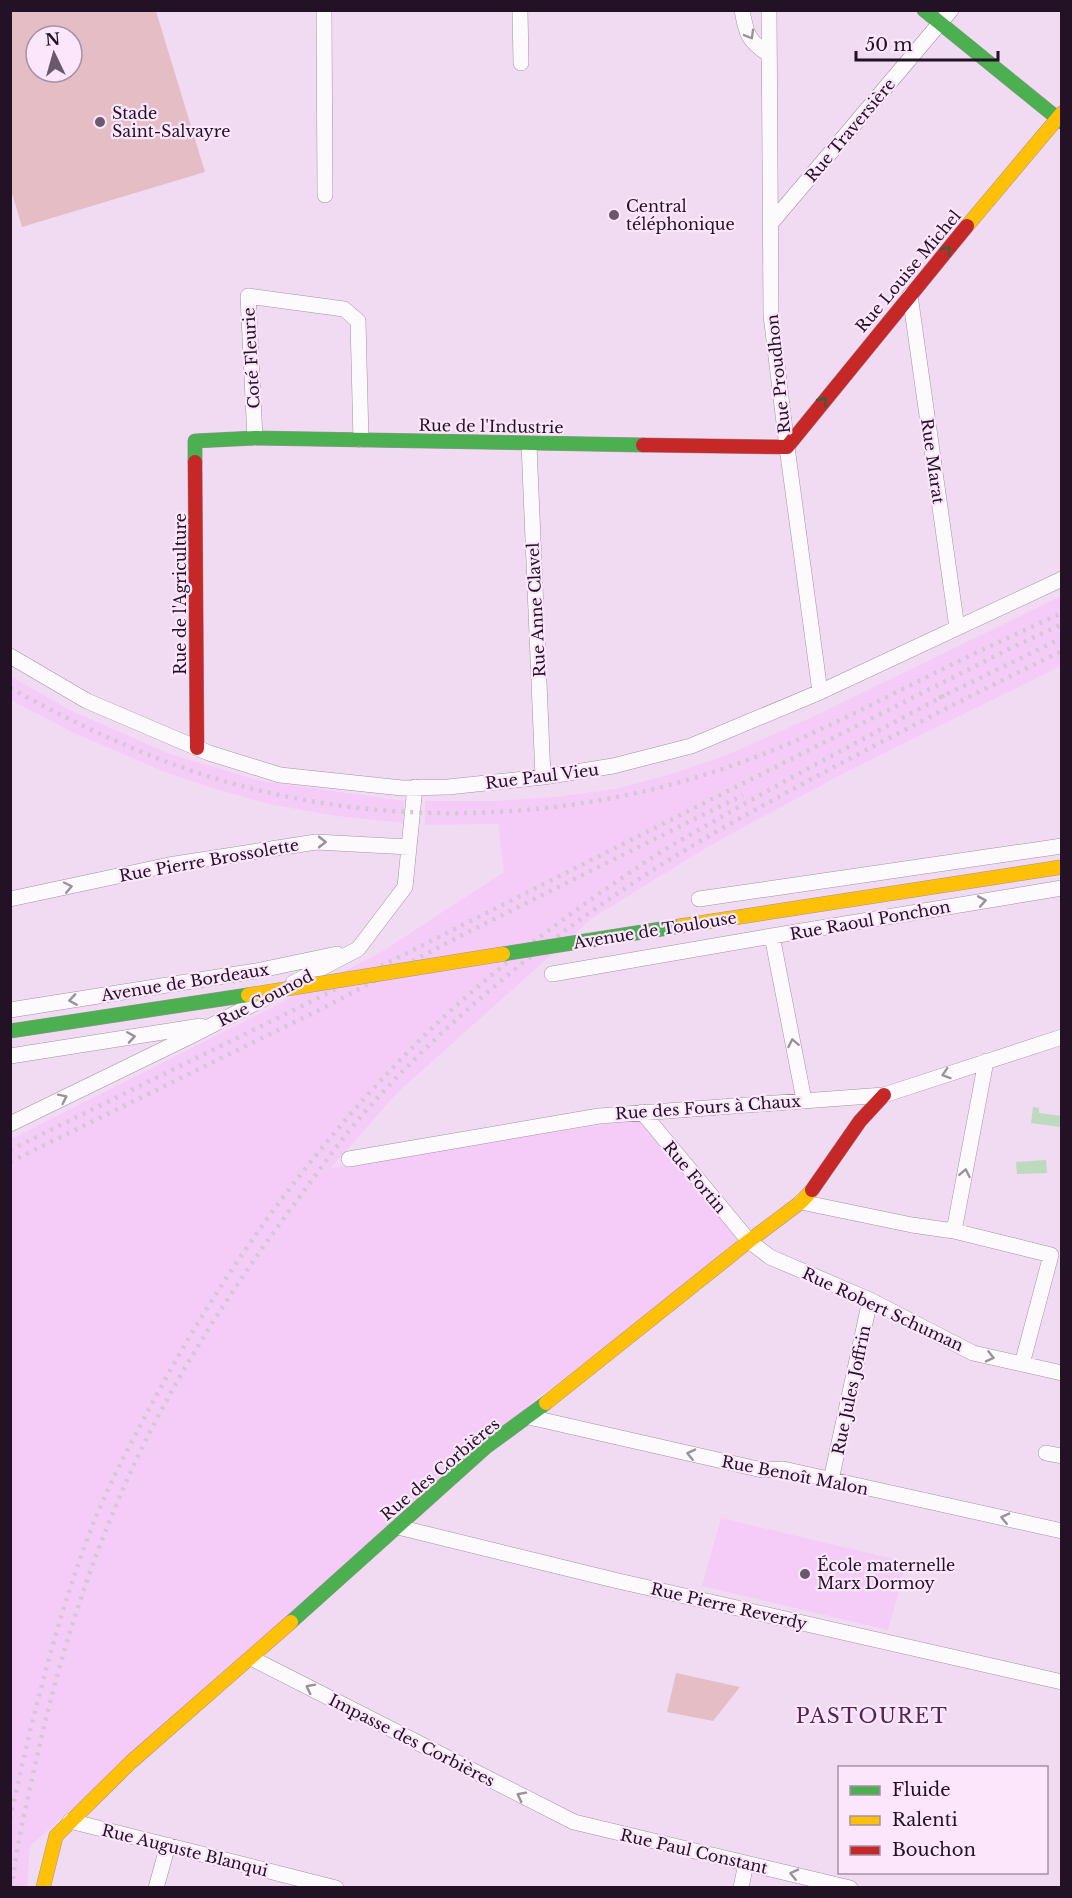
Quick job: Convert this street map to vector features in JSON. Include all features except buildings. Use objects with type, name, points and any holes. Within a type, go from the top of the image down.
[{"type":"street","points":[[324,10],[325,195]]},
{"type":"street","points":[[520,10],[521,63]]},
{"type":"street","points":[[742,10],[746,34],[757,47],[768,54]]},
{"type":"street","name":"Rue Proudhon","points":[[768,10],[772,222],[771,315],[820,692]]},
{"type":"street","points":[[924,10],[1060,118]]},
{"type":"street","name":"Rue Traversière","points":[[772,222],[951,10]]},
{"type":"street","name":"Rue Louise Michel","points":[[787,447],[910,295],[1060,118]]},
{"type":"street","name":"Rue Marat","points":[[910,295],[957,628]]},
{"type":"street","name":"Coté Fleurie","points":[[255,438],[248,296],[344,309],[358,321],[361,440]]},
{"type":"street","name":"Rue de l'Industrie","points":[[195,441],[255,438],[787,447]]},
{"type":"street","name":"Rue de l'Agriculture","points":[[195,441],[197,748]]},
{"type":"street","name":"Rue Anne Clavel","points":[[529,444],[543,777]]},
{"type":"street","name":"Rue Paul Vieu","points":[[10,656],[87,701],[209,753],[280,775],[415,787],[448,787],[543,777],[613,766],[691,746],[820,692],[1062,579]]},
{"type":"street","name":"Rue Gounod","points":[[10,1124],[216,1023],[358,949],[405,887],[415,787]]},
{"type":"street","name":"Rue Pierre Brossolette","points":[[10,899],[169,865],[316,842],[409,847]]},
{"type":"street","name":"Avenue de Toulouse","points":[[699,899],[1062,846]]},
{"type":"street","name":"Avenue de Toulouse","points":[[248,995],[1062,867]]},
{"type":"street","name":"Rue Raoul Ponchon","points":[[804,1100],[772,936],[1062,888]]},
{"type":"street","name":"Avenue de Toulouse","points":[[552,974],[772,936]]},
{"type":"street","name":"Avenue de Bordeaux","points":[[10,1010],[256,971],[358,949]]},
{"type":"street","name":"Avenue de Bordeaux","points":[[10,1031],[248,995]]},
{"type":"street","points":[[10,1056],[216,1023]]},
{"type":"street","name":"Rue des Fours à Chaux","points":[[349,1159],[599,1116],[884,1095],[1062,1037]]},
{"type":"street","points":[[954,1231],[986,1061]]},
{"type":"street","name":"Rue des Corbières","points":[[43,1887],[57,1836],[131,1762],[251,1658],[486,1447],[530,1417],[801,1202],[819,1182],[860,1121],[884,1095]]},
{"type":"street","name":"Rue Fortin","points":[[642,1112],[749,1241]]},
{"type":"street","points":[[801,1202],[912,1225],[954,1231],[1051,1255],[1022,1364]]},
{"type":"street","name":"Rue Robert Schuman","points":[[749,1241],[770,1257],[870,1300],[973,1353],[1062,1373]]},
{"type":"street","name":"Rue Jules Joffrin","points":[[831,1480],[870,1300]]},
{"type":"street","name":"Rue Benoît Malon","points":[[530,1417],[762,1470],[783,1469],[1062,1531]]},
{"type":"street","points":[[1046,1453],[1062,1456]]},
{"type":"street","name":"Rue Pierre Reverdy","points":[[398,1527],[614,1580],[1062,1682]]},
{"type":"street","name":"Impasse des Corbières","points":[[251,1658],[574,1822]]},
{"type":"street","name":"Rue Auguste Blanqui","points":[[70,1821],[336,1887]]},
{"type":"street","name":"Rue Paul Constant","points":[[574,1822],[850,1887]]},
{"type":"street","points":[[156,1887],[168,1845]]},
{"type":"street","points":[[741,1887],[746,1863]]},
{"type":"shaded area","name":"Stade Saint-Salvayre","points":[[10,11],[156,11],[205,172],[22,227],[11,190]]},
{"type":"shaded area","points":[[1061,596],[1061,666],[846,772],[753,822],[706,848],[591,919],[397,1093],[331,1168],[471,1144],[642,1119],[743,1242],[535,1400],[30,1846],[27,1887],[11,1888],[11,1139],[378,954],[504,872],[498,824],[425,825],[425,801],[494,801],[555,797],[615,789],[675,773],[729,754],[808,719]]},
{"type":"shaded area","points":[[10,676],[72,711],[170,754],[261,781],[404,801],[403,823],[337,816],[273,805],[165,772],[74,733],[11,700]]},
{"type":"shaded area","points":[[1033,1107],[1039,1108],[1039,1113],[1061,1116],[1060,1127],[1031,1123]]},
{"type":"shaded area","points":[[1046,1160],[1047,1173],[1017,1174],[1016,1162]]},
{"type":"shaded area","name":"École maternelle Marx Dormoy","points":[[721,1518],[907,1562],[888,1630],[702,1586]]},
{"type":"shaded area","points":[[676,1673],[740,1687],[713,1721],[667,1712]]},
{"type":"railway","points":[[10,688],[118,742],[231,783],[295,798],[361,808],[427,813],[494,812],[560,806],[626,795],[690,779],[753,758],[818,730],[1062,613]]},
{"type":"railway","points":[[10,1150],[1062,624]]},
{"type":"railway","points":[[939,698],[1062,638]]},
{"type":"railway","points":[[12,1888],[22,1824],[46,1719],[69,1634],[98,1551],[132,1469],[166,1401],[217,1315],[273,1233],[361,1117],[425,1049],[485,994],[579,920],[636,881],[712,834],[817,776],[1062,651]]},
{"type":"railway","points":[[10,1819],[56,1633],[80,1560],[108,1489],[188,1339],[248,1245],[315,1156],[388,1073],[452,1009],[559,922],[673,845],[778,785],[945,695]]},
{"type":"railway","points":[[10,1162],[325,1007],[468,932],[743,795]]},
{"type":"traffic: fast","points":[[924,10],[1062,122]]},
{"type":"traffic: fast","points":[[195,462],[195,441],[255,438],[643,445]]},
{"type":"traffic: fast","points":[[503,954],[674,927]]},
{"type":"traffic: fast","points":[[10,1031],[248,995]]},
{"type":"traffic: fast","points":[[291,1622],[486,1447],[546,1403]]},
{"type":"traffic: slow","points":[[967,226],[1062,113]]},
{"type":"traffic: slow","points":[[674,927],[1062,867]]},
{"type":"traffic: slow","points":[[248,995],[503,954]]},
{"type":"traffic: slow","points":[[546,1403],[801,1202],[812,1190]]},
{"type":"traffic: slow","points":[[43,1888],[56,1836],[131,1762],[291,1622]]},
{"type":"traffic: jam","points":[[643,445],[787,447],[967,226]]},
{"type":"traffic: jam","points":[[195,462],[197,748]]},
{"type":"traffic: jam","points":[[812,1190],[860,1121],[884,1095]]},
{"type":"place","name":"Stade Saint-Salvayre","points":[[100,122]]},
{"type":"place","name":"Central téléphonique","points":[[614,215]]},
{"type":"place","name":"École maternelle Marx Dormoy","points":[[805,1574]]},
{"type":"district","name":"PASTOURET","points":[[872,1716]]}]
